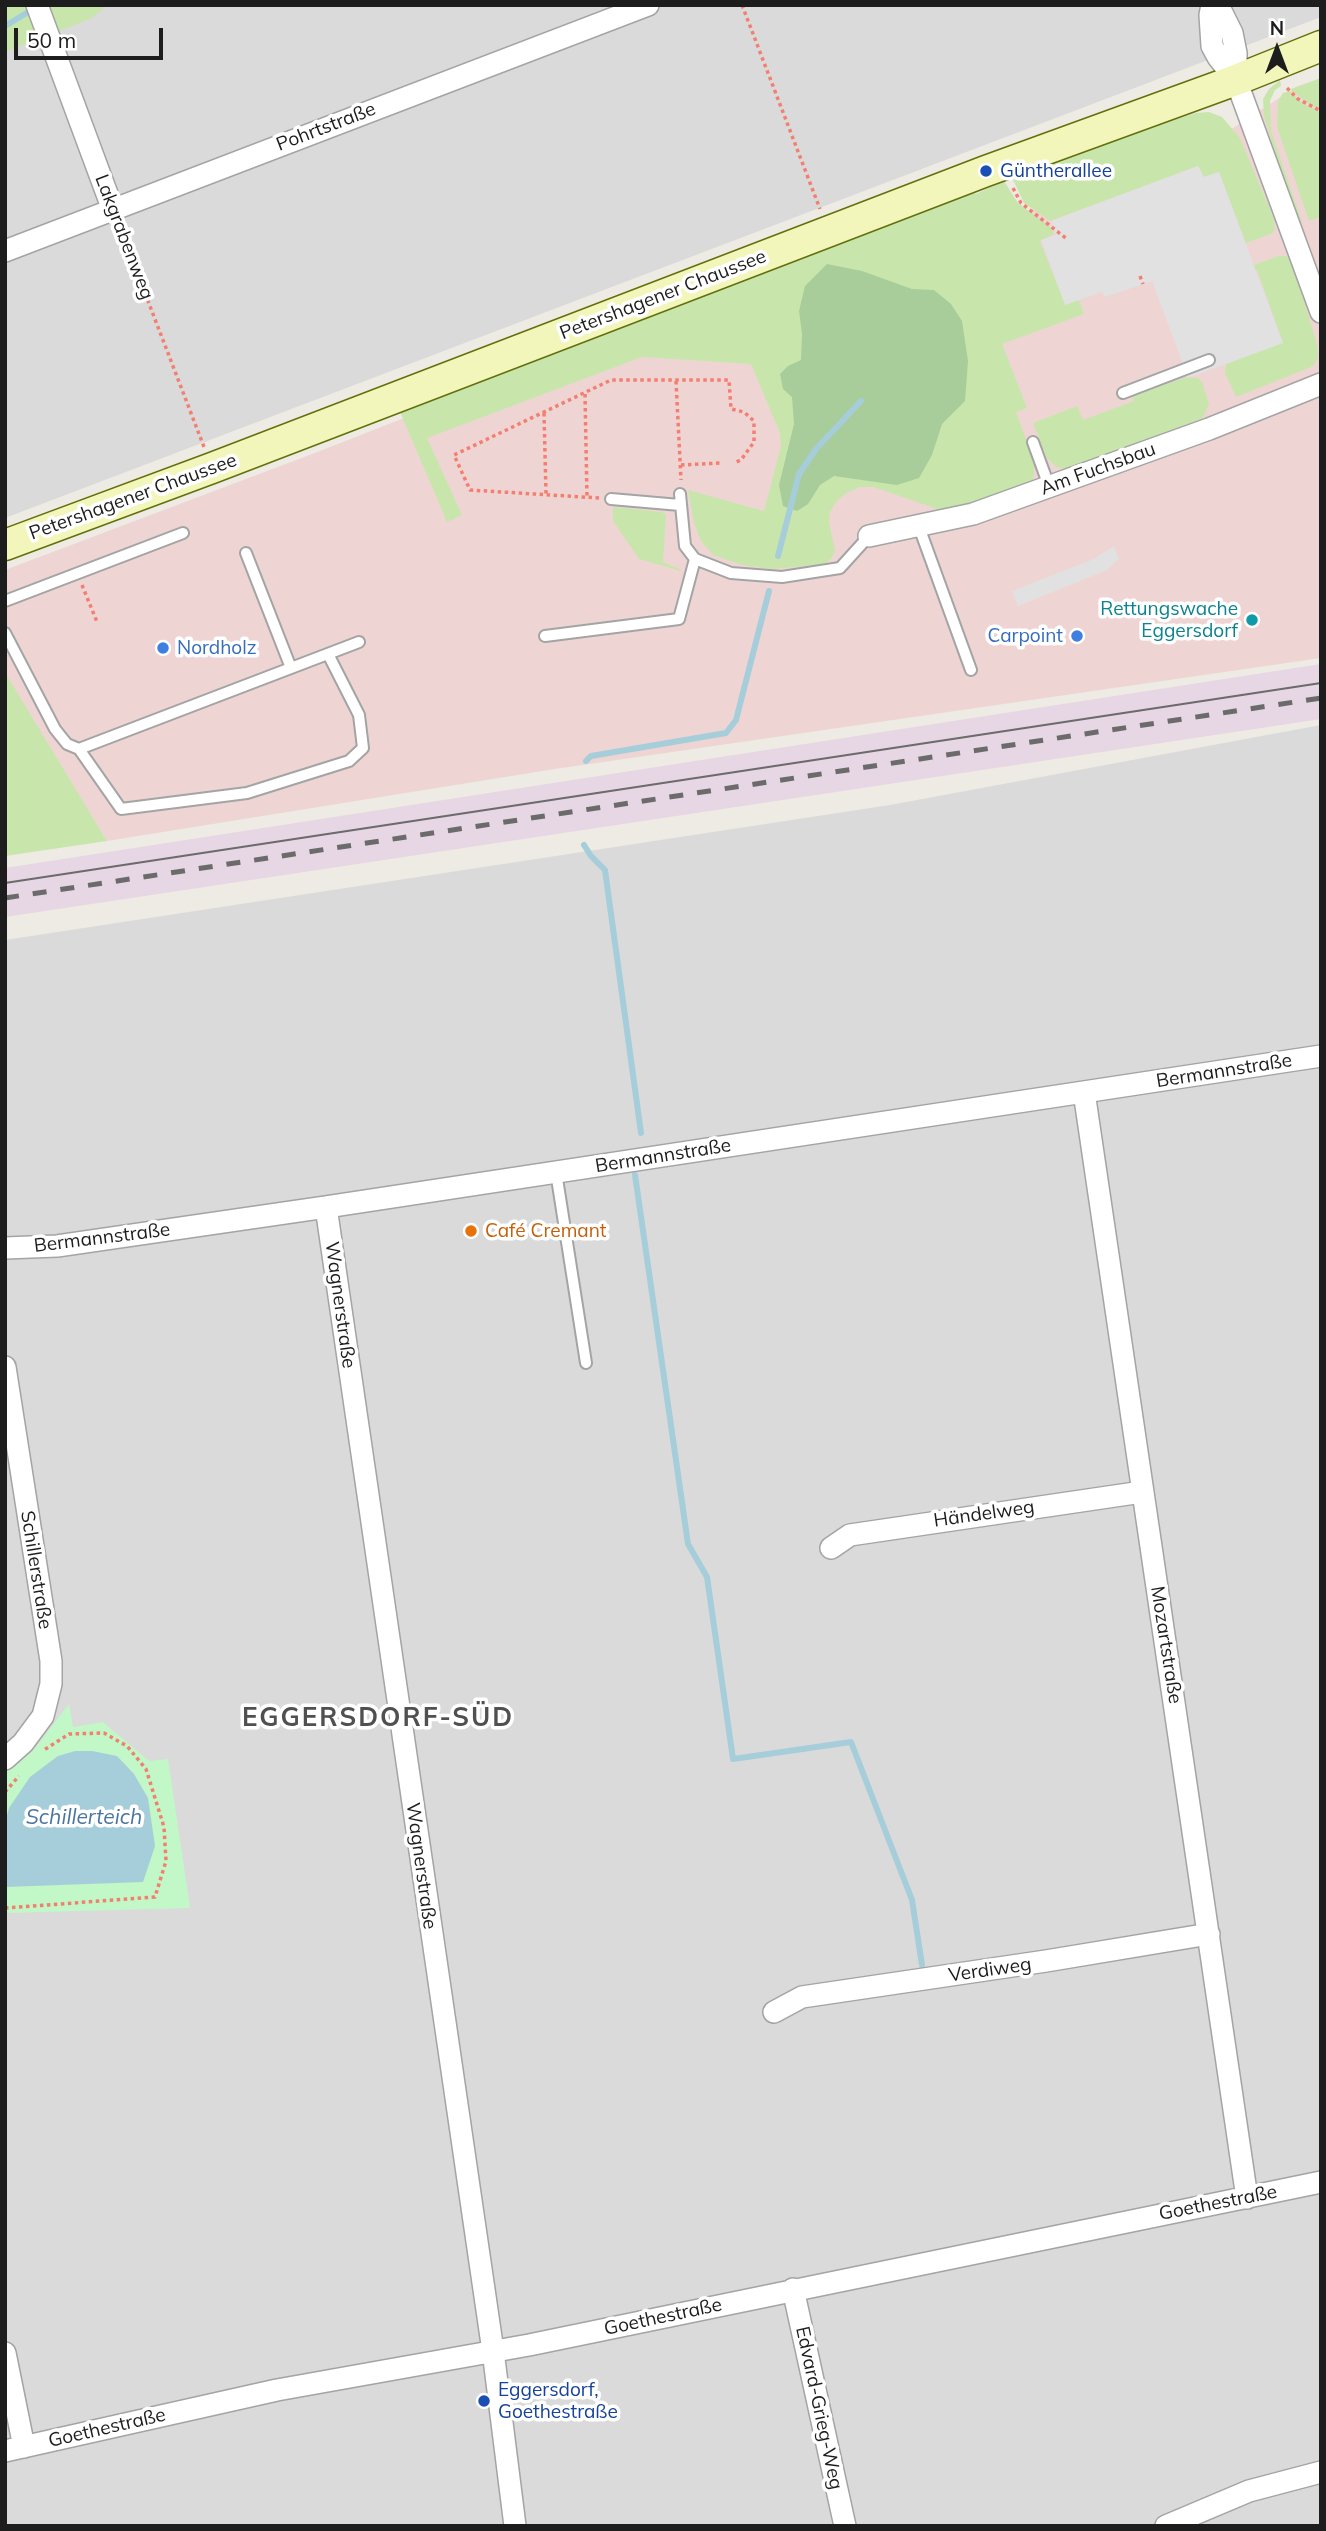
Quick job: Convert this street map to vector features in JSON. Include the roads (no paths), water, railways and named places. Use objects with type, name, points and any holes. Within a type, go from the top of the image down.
[{"type":"street","name":"Lakgrabenweg","points":[[37,5],[113,210]]},
{"type":"street","name":"Pohrtstraße","points":[[5,251],[648,5]]},
{"type":"street","points":[[1212,5],[1212,46],[1236,80]]},
{"type":"street","points":[[1218,5],[1234,43],[1236,80],[1321,312]]},
{"type":"street","name":"Petershagener Chaussee","points":[[5,545],[1321,46]]},
{"type":"street","name":"Am Fuchsbau","points":[[869,536],[972,514],[1209,429],[1321,384]]},
{"type":"street","name":"Bermannstraße","points":[[5,1248],[57,1246],[326,1207],[1321,1056]]},
{"type":"street","name":"Mozartstraße","points":[[1084,1092],[1247,2198]]},
{"type":"street","name":"Wagnerstraße","points":[[326,1207],[493,2351],[515,2526]]},
{"type":"street","name":"Schillerstraße","points":[[5,1367],[51,1661],[51,1684],[43,1716],[23,1743],[5,1759]]},
{"type":"street","name":"Händelweg","points":[[831,1548],[849,1535],[1142,1492]]},
{"type":"street","name":"Verdiweg","points":[[774,2012],[802,1997],[1209,1934]]},
{"type":"street","name":"Goethestraße","points":[[15,2449],[277,2390],[493,2351],[1321,2182]]},
{"type":"street","name":"Edvard-Grieg-Weg","points":[[793,2289],[845,2526]]},
{"type":"street","points":[[5,2353],[15,2449]]},
{"type":"street","points":[[1166,2526],[1249,2491],[1321,2472]]},
{"type":"lane","points":[[1123,393],[1209,360]]},
{"type":"lane","points":[[1033,442],[1049,486]]},
{"type":"lane","points":[[611,499],[680,500],[685,545],[695,559],[731,573],[782,577],[840,568],[869,536]]},
{"type":"lane","points":[[919,527],[971,670]]},
{"type":"lane","points":[[5,601],[183,533]]},
{"type":"lane","points":[[247,553],[291,668]]},
{"type":"lane","points":[[545,636],[679,619],[695,559]]},
{"type":"lane","points":[[5,633],[55,729],[67,744],[79,749],[121,809],[247,793],[349,761],[363,748],[359,715],[328,654]]},
{"type":"lane","points":[[79,749],[359,642]]},
{"type":"lane","points":[[556,1172],[586,1363]]},
{"type":"water","name":"Schillerteich","points":[[75,1751],[117,1756],[134,1774],[148,1798],[155,1846],[143,1882],[5,1887],[5,1823],[9,1808],[30,1777],[58,1756]]},
{"type":"waterway","points":[[5,26],[35,8]]},
{"type":"waterway","points":[[778,556],[799,474],[816,449],[861,401]]},
{"type":"waterway","points":[[586,761],[591,756],[726,733],[736,720],[769,591]]},
{"type":"waterway","points":[[584,845],[605,870],[641,1133]]},
{"type":"waterway","points":[[635,1175],[688,1544],[707,1577],[733,1759],[851,1742],[912,1900],[922,1965]]},
{"type":"tram line","points":[[5,883],[1321,683]]},
{"type":"railway","points":[[5,898],[1321,698]]},
{"type":"place","name":"Güntherallee","points":[[986,171]]},
{"type":"place","name":"Rettungswache Eggersdorf","points":[[1252,620]]},
{"type":"place","name":"Carpoint","points":[[1077,636]]},
{"type":"place","name":"Nordholz","points":[[163,648]]},
{"type":"place","name":"Café Cremant","points":[[471,1231]]},
{"type":"place","name":"Eggersdorf, Goethestraße","points":[[484,2401]]},
{"type":"district","name":"EGGERSDORF-SÜD","points":[[378,1718]]}]
